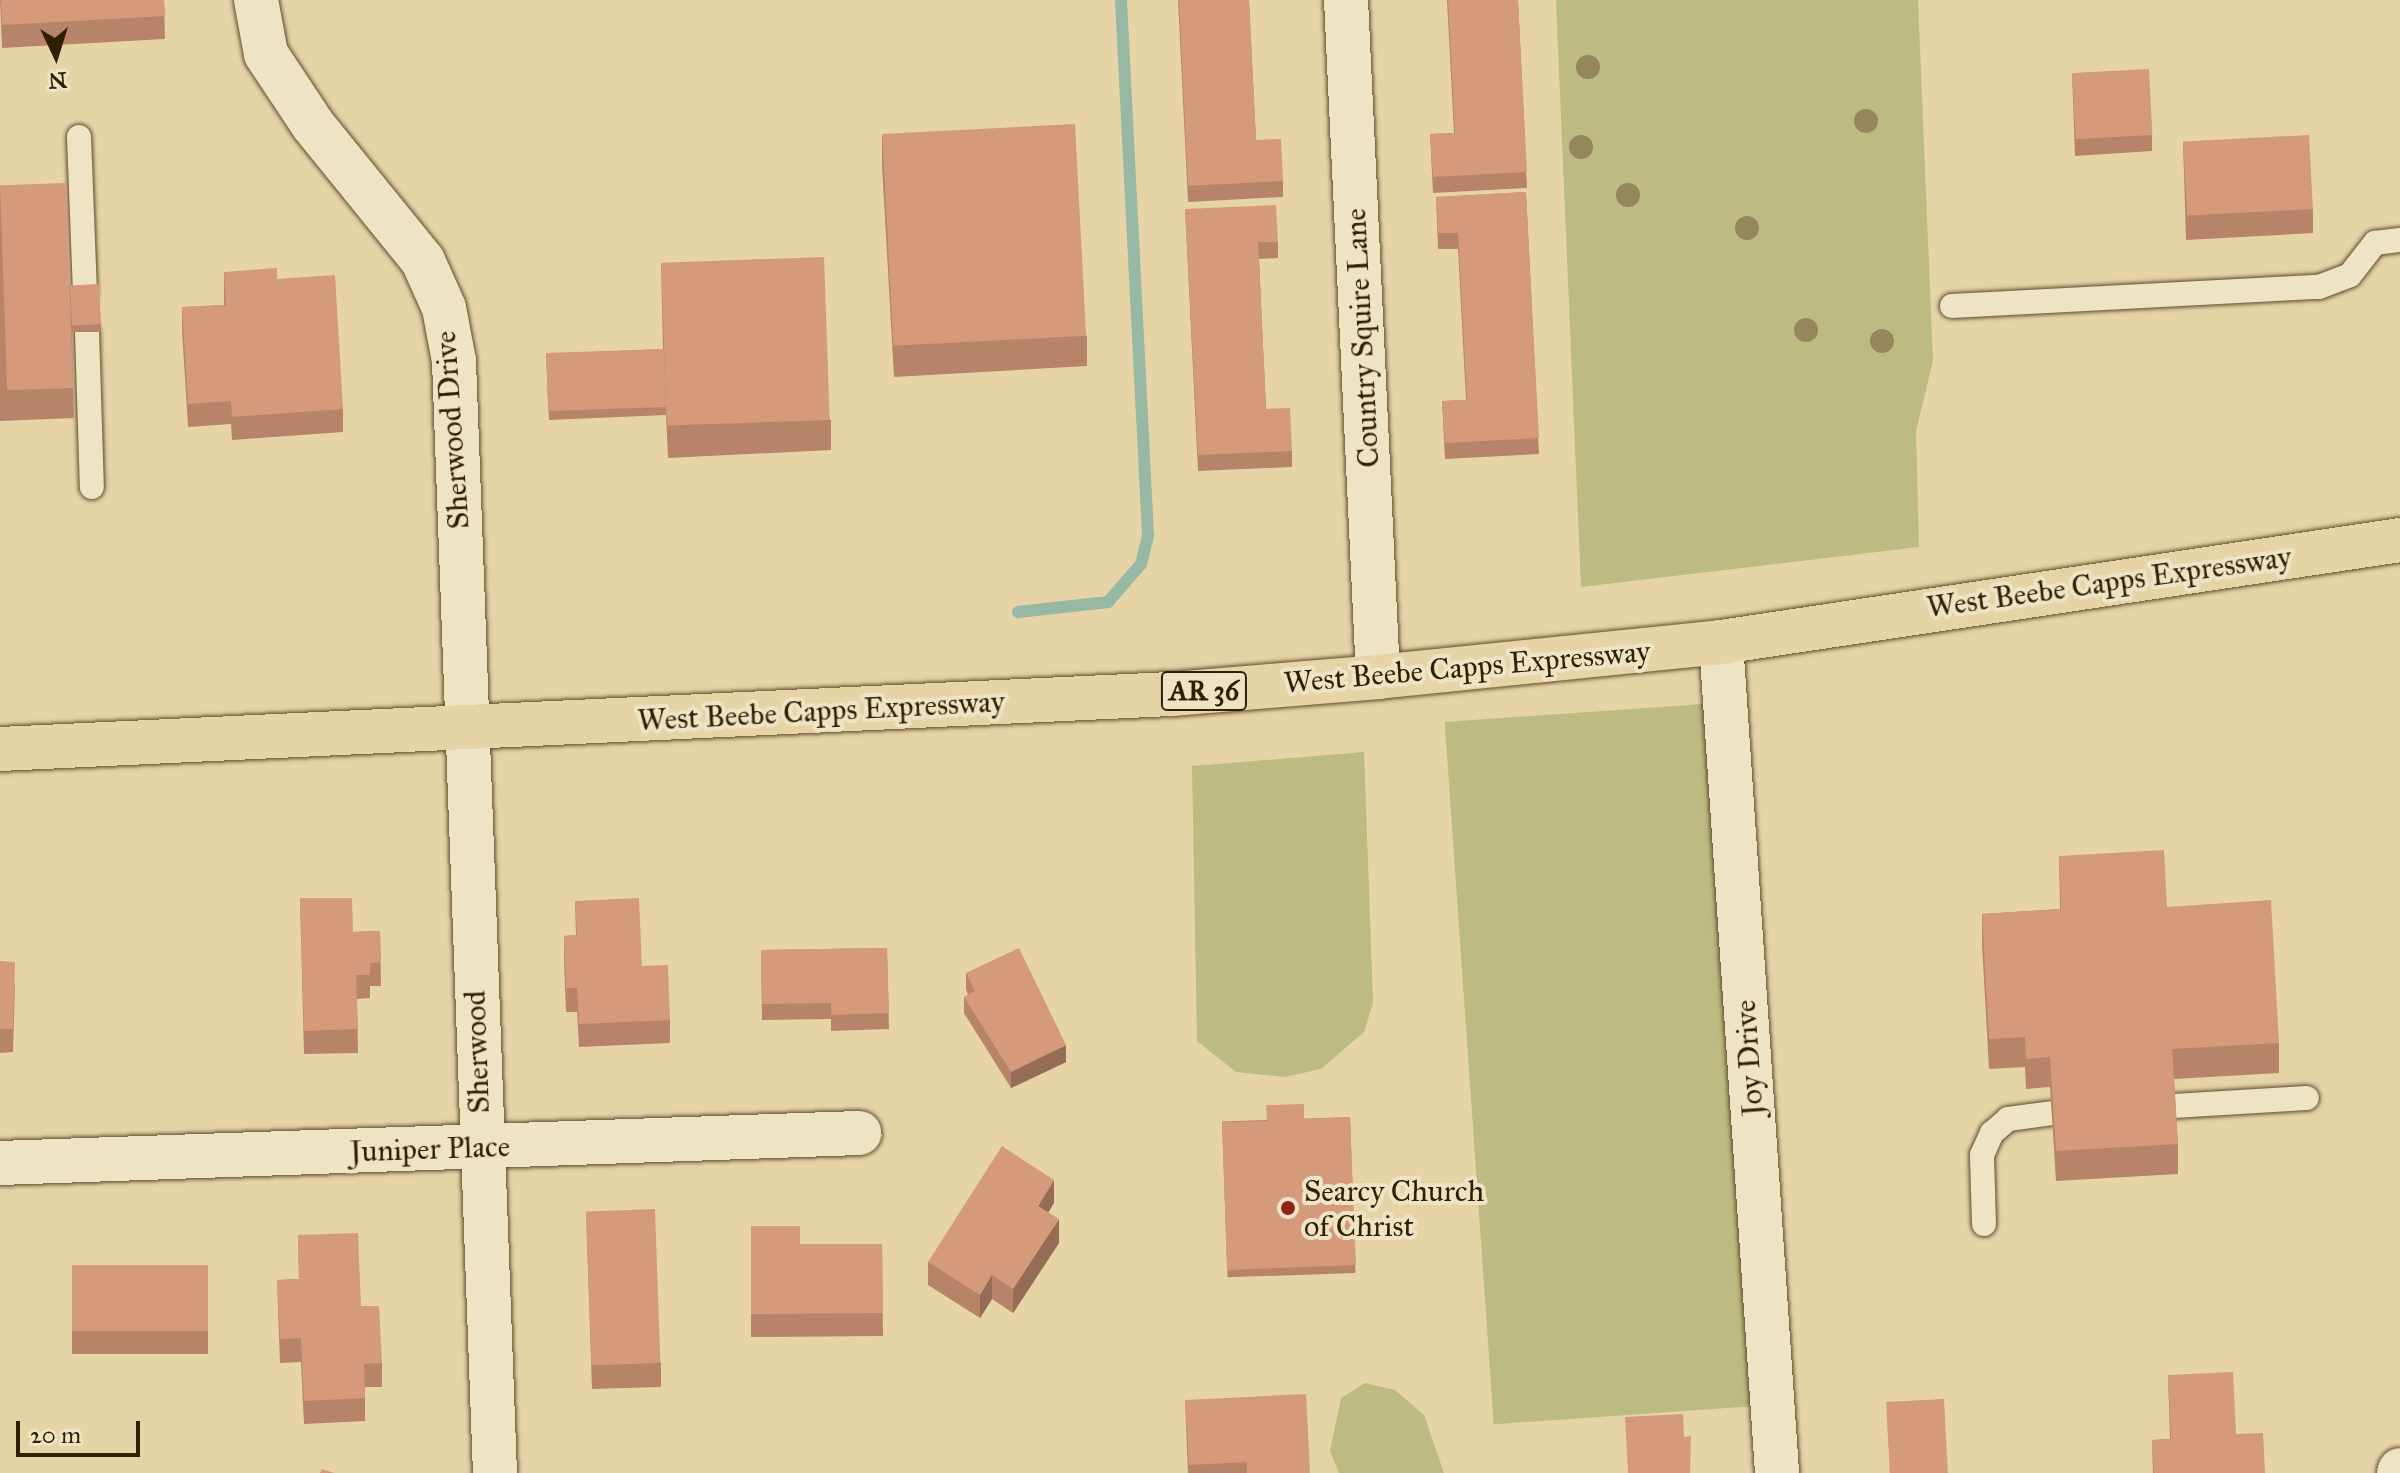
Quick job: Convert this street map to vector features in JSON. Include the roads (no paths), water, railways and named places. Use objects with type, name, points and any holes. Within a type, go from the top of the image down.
[{"type":"main road","name":"West Beebe Capps Expressway","points":[[0,749],[1172,694],[1378,677],[1721,642],[2400,540]]},
{"type":"street","name":"Sherwood Drive","points":[[256,0],[266,54],[313,125],[423,261],[444,308],[454,361],[467,727]]},
{"type":"street","name":"Country Squire Lane","points":[[1346,0],[1378,677]]},
{"type":"street","name":"Joy Drive","points":[[1721,642],[1777,1473]]},
{"type":"street","name":"Sherwood","points":[[467,727],[495,1473]]},
{"type":"street","name":"Juniper Place","points":[[0,1163],[859,1133]]},
{"type":"lane","points":[[79,137],[85,293]]},
{"type":"lane","points":[[1952,306],[2319,287],[2350,275],[2375,243],[2400,240]]},
{"type":"lane","points":[[87,332],[92,487]]},
{"type":"lane","points":[[2173,1106],[2307,1098]]},
{"type":"lane","points":[[1984,1224],[1982,1155],[1992,1133],[2008,1119],[2052,1113]]},
{"type":"waterway","points":[[1018,612],[1108,602],[1141,564],[1148,535],[1121,0]]},
{"type":"place","name":"Searcy Church of Christ","points":[[1288,1208]]}]
